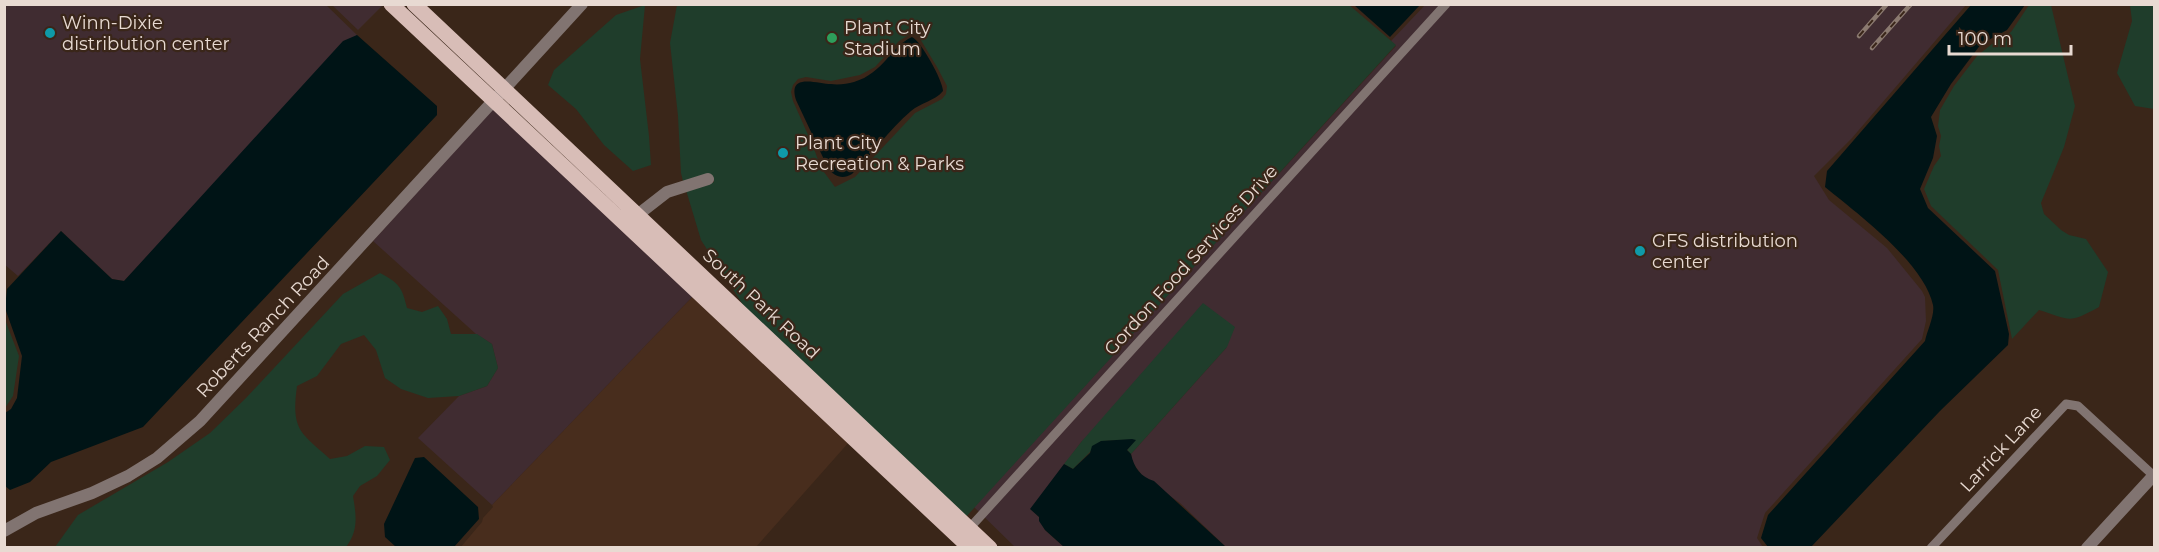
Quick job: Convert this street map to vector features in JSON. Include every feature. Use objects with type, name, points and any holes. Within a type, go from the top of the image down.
[{"type":"main road","points":[[406,7],[499,95]]},
{"type":"main road","name":"South Park Road","points":[[499,95],[587,167],[630,220],[727,299],[966,538],[990,548]]},
{"type":"main road","name":"South Park Road","points":[[499,95],[630,220],[728,320],[749,327],[866,440]]},
{"type":"main road","points":[[966,538],[983,548]]},
{"type":"street","name":"Roberts Ranch Road","points":[[4,531],[36,513],[92,493],[128,476],[157,458],[192,428],[330,281],[582,4]]},
{"type":"street","name":"Gordon Food Services Drive","points":[[966,538],[1446,4]]},
{"type":"street","points":[[630,220],[667,192],[708,179]]},
{"type":"street","name":"Larrick Lane","points":[[1931,548],[2066,404],[2078,406],[2154,476]]},
{"type":"street","points":[[2087,548],[2154,476]]},
{"type":"shaded area","points":[[4,5],[326,5],[357,35],[124,281],[112,279],[61,231],[18,276],[4,264]]},
{"type":"shaded area","points":[[332,5],[383,5],[358,30]]},
{"type":"shaded area","points":[[1354,5],[1420,5],[1390,37]]},
{"type":"shaded area","points":[[1425,5],[1966,5],[1852,138],[1814,176],[1829,200],[1887,248],[1922,291],[1925,297],[1926,321],[1922,339],[1765,513],[1757,538],[1763,547],[1226,547],[1180,503],[1144,478],[1133,463],[1131,454],[1227,347],[1082,441],[1031,509],[1039,517],[1045,530],[1064,547],[1015,547],[974,507],[1396,46],[1391,41]]},
{"type":"shaded area","points":[[1971,5],[2025,5],[2007,30],[1981,44],[1951,84],[1931,117],[1937,136],[1933,158],[1920,189],[1928,208],[1995,271],[2009,334],[2008,345],[1940,411],[1811,547],[1768,547],[1761,538],[1768,515],[1925,341],[1933,313],[1933,305],[1927,289],[1904,256],[1825,187],[1827,171]]},
{"type":"shaded area","points":[[357,35],[437,106],[437,115],[143,427],[51,462],[30,482],[10,490],[5,486],[5,413],[11,409],[17,398],[22,356],[5,308],[7,289],[61,231],[112,279],[124,281],[343,41]]},
{"type":"shaded area","points":[[912,37],[931,62],[943,91],[911,111],[852,174],[845,177],[836,175],[828,168],[796,100],[794,91],[796,86],[805,82],[842,84],[864,78],[873,73],[904,41]]},
{"type":"shaded area","points":[[494,107],[694,295],[492,505],[418,438],[459,396],[487,386],[498,368],[492,344],[476,334],[373,241]]},
{"type":"shaded area","points":[[694,295],[850,441],[756,547],[460,548],[482,522],[493,507],[492,505]]},
{"type":"shaded area","points":[[1136,440],[1127,450],[1139,471],[1154,481],[1226,547],[1064,547],[1045,530],[1039,517],[1030,509],[1064,464],[1073,469],[1090,453],[1092,446],[1101,441]]},
{"type":"shaded area","points":[[424,457],[478,507],[479,519],[454,547],[396,547],[385,537],[384,524],[415,458]]},
{"type":"green space","points":[[1348,4],[1396,45],[965,518],[747,311],[701,240],[686,190],[714,182],[711,174],[683,181],[681,173],[678,116],[670,43],[677,5]],"holes":[[[912,33],[919,37],[947,86],[946,94],[942,99],[915,113],[855,177],[835,187],[821,168],[793,101],[791,92],[793,85],[798,79],[806,77],[831,81],[860,75],[875,67],[899,41]]]},
{"type":"green space","points":[[645,5],[640,59],[651,165],[633,171],[604,145],[576,109],[548,85],[554,70],[616,15]]},
{"type":"green space","points":[[2029,5],[2051,5],[2075,106],[2064,147],[2041,203],[2044,214],[2069,235],[2086,239],[2108,272],[2099,307],[2069,319],[2039,310],[2012,339],[1998,270],[1931,206],[1924,189],[1941,156],[1939,146],[1941,136],[1938,126],[1940,110],[1954,86],[1977,56],[2011,32]]},
{"type":"green space","points":[[2130,5],[2154,5],[2154,109],[2135,106],[2117,73],[2132,21]]},
{"type":"green space","points":[[380,273],[399,286],[407,308],[422,312],[438,306],[447,319],[451,334],[477,334],[492,344],[498,368],[487,386],[459,396],[428,398],[401,389],[385,378],[376,350],[364,335],[341,344],[317,376],[297,386],[295,412],[300,429],[330,459],[347,456],[365,446],[384,447],[390,460],[377,476],[360,486],[353,496],[355,529],[346,547],[55,547],[78,515],[168,462],[210,433],[246,398],[343,294]]},
{"type":"green space","points":[[1203,303],[1235,327],[1227,347],[1131,454],[1127,450],[1135,440],[1101,441],[1073,469],[1064,464],[1082,441]]},
{"type":"green space","points":[[4,317],[19,356],[13,396],[5,408]]},
{"type":"railway","points":[[1859,36],[1887,4]]},
{"type":"railway","points":[[1872,48],[1911,4]]},
{"type":"place","name":"Winn-Dixie distribution center","points":[[50,33]]},
{"type":"place","name":"Plant City Stadium","points":[[832,38]]},
{"type":"place","name":"Plant City Recreation & Parks","points":[[783,153]]},
{"type":"place","name":"GFS distribution center","points":[[1640,251]]}]
